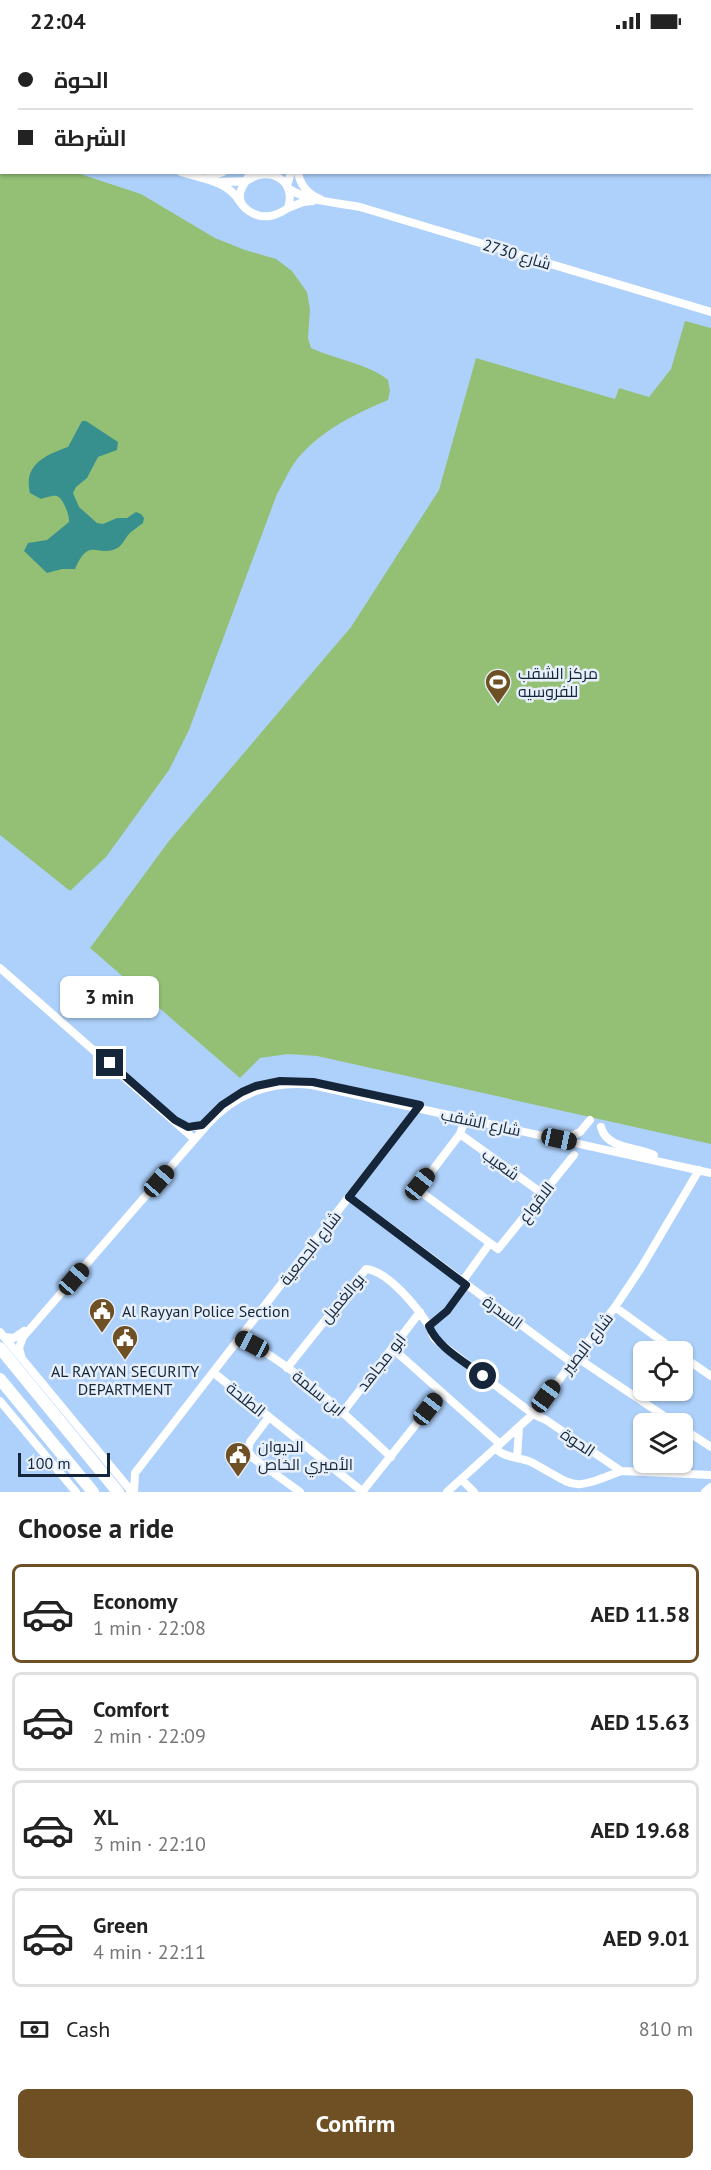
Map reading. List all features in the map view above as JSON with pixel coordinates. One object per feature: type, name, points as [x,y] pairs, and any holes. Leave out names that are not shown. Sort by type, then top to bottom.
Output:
[{"type":"highway","points":[[1,1340],[20,1363],[30,1386],[118,1492]]},
{"type":"highway","points":[[20,1363],[30,1386]]},
{"type":"highway","points":[[0,1379],[93,1492]]},
{"type":"street","points":[[190,174],[215,182],[233,192],[247,210],[265,216],[272,216],[288,208],[291,200],[288,187],[291,174]]},
{"type":"street","points":[[205,178],[217,174]]},
{"type":"street","points":[[215,182],[273,174],[288,187]]},
{"type":"street","points":[[299,174],[307,191],[323,200]]},
{"type":"street","points":[[240,202],[241,191],[248,178]]},
{"type":"street","name":"شارع 2730","points":[[288,187],[310,200],[323,200],[360,207],[711,312]]},
{"type":"street","name":"شارع 2730","points":[[288,208],[303,202],[323,200]]},
{"type":"street","points":[[0,968],[194,1135]]},
{"type":"street","name":"شارع الشقب","points":[[151,1187],[202,1125],[216,1110],[235,1096],[256,1086],[297,1080],[711,1167]]},
{"type":"street","name":"شارع الشقب","points":[[20,1363],[19,1348],[23,1336],[151,1187],[219,1113],[237,1099],[257,1090],[281,1084],[304,1084],[384,1099]]},
{"type":"street","name":"شارع الشقب","points":[[419,1107],[711,1173]]},
{"type":"street","name":"شارع الجمعية","points":[[135,1473],[419,1107]]},
{"type":"street","points":[[429,1326],[447,1311],[490,1243],[421,1192],[419,1188],[460,1134],[465,1119]]},
{"type":"street","points":[[569,1137],[580,1132],[590,1120]]},
{"type":"street","points":[[183,1127],[202,1125]]},
{"type":"street","points":[[183,1127],[184,1146]]},
{"type":"street","points":[[600,1127],[604,1136],[611,1142],[654,1155]]},
{"type":"street","name":"شعيب","points":[[460,1134],[543,1194]]},
{"type":"street","name":"الاقواع","points":[[490,1243],[498,1249],[574,1155]]},
{"type":"street","name":"شارع البصير","points":[[447,1492],[533,1414],[615,1307],[699,1170]]},
{"type":"street","name":"السدرة","points":[[349,1197],[464,1283],[573,1359],[659,1413]]},
{"type":"street","name":"بوالغميل","points":[[286,1368],[369,1268],[383,1276],[420,1312],[429,1326]]},
{"type":"street","name":"شارع الشقب","points":[[1,1340],[19,1336],[72,1278]]},
{"type":"street","points":[[615,1307],[662,1341]]},
{"type":"street","name":"ابو مجاهد","points":[[343,1412],[420,1312]]},
{"type":"street","name":"الحوة","points":[[429,1326],[434,1338],[533,1414],[546,1420],[621,1471]]},
{"type":"street","name":"ابن سلمة","points":[[241,1338],[286,1368],[343,1412],[391,1457]]},
{"type":"street","points":[[392,1348],[505,1455],[528,1461],[562,1484],[579,1491],[586,1491],[599,1485],[621,1471],[711,1475]]},
{"type":"street","points":[[20,1363],[133,1492]]},
{"type":"street","points":[[693,1364],[711,1376]]},
{"type":"street","name":"الطلحة","points":[[214,1373],[362,1492]]},
{"type":"street","points":[[362,1492],[441,1393]]},
{"type":"street","points":[[0,1401],[76,1492]]},
{"type":"street","points":[[269,1417],[250,1442],[248,1451],[253,1458],[300,1492]]},
{"type":"street","points":[[518,1458],[519,1427]]},
{"type":"street","points":[[693,1435],[711,1447]]},
{"type":"street","points":[[116,1473],[123,1476],[135,1473],[133,1492]]},
{"type":"street","points":[[462,1480],[474,1492]]},
{"type":"street","points":[[705,1492],[711,1487]]},
{"type":"shaded area","points":[[0,174],[80,174],[141,194],[215,238],[276,259],[292,271],[307,292],[310,309],[308,338],[311,348],[380,374],[388,380],[390,391],[388,400],[351,417],[328,431],[307,448],[292,466],[277,494],[189,730],[169,770],[106,857],[70,891],[0,835]]},
{"type":"shaded area","name":"مركز الشقب للفروسيه","points":[[685,321],[711,328],[711,1144],[317,1056],[288,1054],[260,1058],[240,1078],[90,948],[169,841],[351,627],[439,490],[476,358],[615,399],[619,388],[649,397],[671,369]]},
{"type":"shaded area","points":[[82,421],[86,421],[118,442],[117,450],[98,457],[87,478],[76,487],[73,493],[79,507],[97,523],[103,524],[117,518],[127,518],[136,512],[144,518],[143,523],[129,534],[119,547],[105,551],[90,550],[80,559],[75,569],[62,569],[47,573],[24,551],[28,543],[47,540],[69,522],[69,519],[66,508],[59,497],[41,499],[30,493],[30,475],[33,468],[44,458],[68,447]]},
{"type":"place","name":"مركز الشقب للفروسيه","points":[[498,705]]},
{"type":"place","name":"Al Rayyan Police Section","points":[[102,1334]]},
{"type":"place","name":"AL RAYYAN SECURITY DEPARTMENT","points":[[125,1361]]},
{"type":"place","name":"الديوان الأميري الخاص","points":[[238,1478]]},
{"type":"route","points":[[110,1063],[175,1120],[188,1127],[202,1125],[222,1105],[242,1092],[256,1086],[280,1081],[313,1082],[420,1105],[349,1197],[466,1285],[447,1311],[429,1326],[434,1338],[483,1376]]}]
